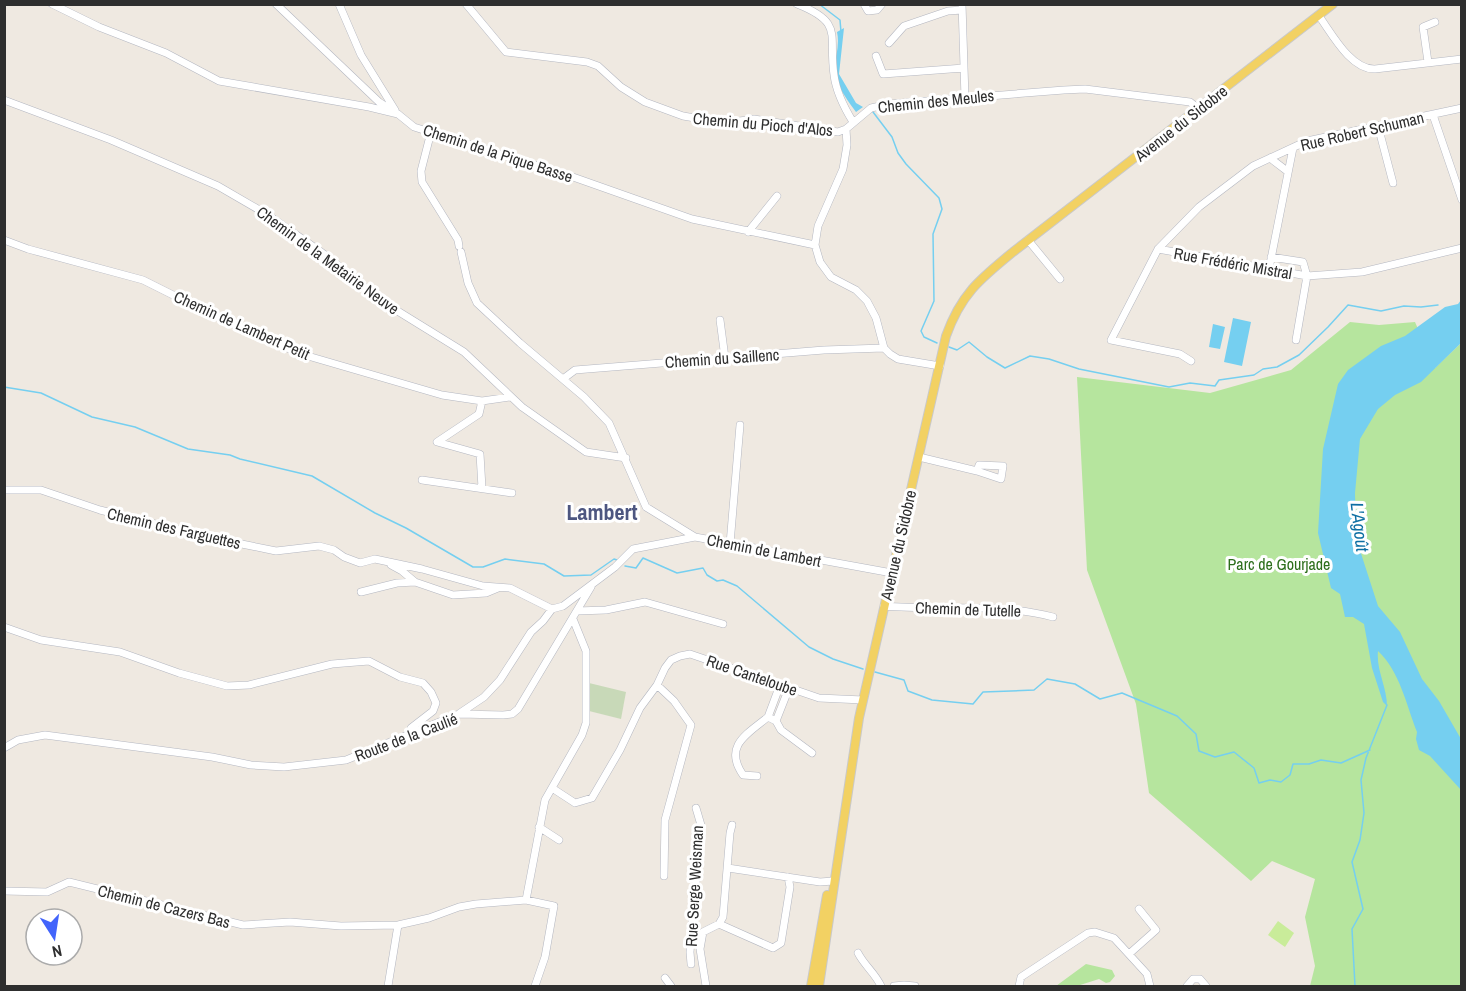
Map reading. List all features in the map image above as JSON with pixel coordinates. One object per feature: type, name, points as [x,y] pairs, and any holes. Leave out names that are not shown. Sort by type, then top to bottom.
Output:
[{"type":"main road","name":"Avenue du Sidobre","points":[[819,987],[833,881],[862,700],[946,336],[955,313],[968,293],[988,272],[1334,4]]},
{"type":"main road","name":"Avenue du Sidobre","points":[[811,987],[827,891],[833,881]]},
{"type":"street","name":"Chemin de la Pique Basse","points":[[52,4],[99,27],[166,53],[219,81],[398,114],[414,127],[573,177],[692,219],[815,245]]},
{"type":"street","points":[[276,4],[379,102],[398,114]]},
{"type":"street","points":[[339,4],[361,55],[398,114]]},
{"type":"street","name":"Chemin du Pioch d'Alos","points":[[466,4],[506,52],[587,62],[598,66],[621,87],[645,102],[683,116],[725,123],[754,119],[838,132],[846,129]]},
{"type":"street","points":[[797,4],[825,20],[830,26],[834,44],[833,72],[836,86],[854,122]]},
{"type":"street","points":[[864,4],[868,11],[877,10],[882,4]]},
{"type":"street","points":[[889,43],[904,26],[962,7],[965,98]]},
{"type":"street","points":[[1319,16],[1351,59],[1362,67],[1375,69],[1461,59]]},
{"type":"street","points":[[1428,62],[1423,27],[1435,22]]},
{"type":"street","points":[[876,56],[883,75],[964,68]]},
{"type":"street","name":"Chemin des Meules","points":[[846,129],[871,108],[889,104],[1085,89],[1190,102],[1199,109]]},
{"type":"street","name":"Chemin de la Metairie Neuve","points":[[4,100],[111,140],[218,186],[268,215],[324,254],[383,302],[464,352],[510,397],[585,452],[626,458]]},
{"type":"street","name":"Rue Robert Schuman","points":[[1191,361],[1180,354],[1112,340],[1158,249],[1199,207],[1253,166],[1307,141],[1461,108]]},
{"type":"street","points":[[1433,115],[1461,200]]},
{"type":"street","points":[[1378,126],[1393,183]]},
{"type":"street","points":[[846,129],[847,146],[843,169],[818,226],[815,245],[819,262],[831,277],[856,290],[867,302],[876,318],[884,348],[898,358],[940,366]]},
{"type":"street","points":[[431,132],[421,171],[422,182],[458,240],[468,284],[477,303],[584,397],[609,423],[646,507],[695,537]]},
{"type":"street","points":[[1269,269],[1293,148]]},
{"type":"street","points":[[1270,158],[1287,171]]},
{"type":"street","points":[[748,232],[777,196]]},
{"type":"street","name":"Chemin de Lambert Petit","points":[[4,240],[28,249],[143,280],[219,318],[301,354],[442,396],[482,401],[510,397]]},
{"type":"street","points":[[1028,240],[1060,279]]},
{"type":"street","name":"Rue Frédéric Mistral","points":[[1158,249],[1307,276],[1362,272],[1461,248]]},
{"type":"street","name":"Rue Frédéric Mistral","points":[[1271,257],[1303,262],[1307,276],[1296,340]]},
{"type":"street","points":[[720,320],[725,358]]},
{"type":"street","name":"Chemin du Saillenc","points":[[563,379],[575,370],[884,348]]},
{"type":"street","points":[[482,401],[479,414],[437,442],[480,454],[482,488]]},
{"type":"street","points":[[730,544],[741,425]]},
{"type":"street","points":[[919,457],[977,471]]},
{"type":"street","points":[[422,480],[512,493]]},
{"type":"street","name":"Chemin des Farguettes","points":[[4,490],[41,490],[100,510],[207,537],[276,551],[319,546],[334,550],[360,563],[375,559],[383,561]]},
{"type":"street","name":"Chemin de Lambert","points":[[459,714],[484,697],[501,681],[531,632],[552,609],[562,606],[615,567],[633,549],[695,537],[892,573]]},
{"type":"street","points":[[383,561],[402,571],[415,582],[453,596],[486,593],[501,587]]},
{"type":"street","points":[[383,561],[483,585],[510,588],[552,609]]},
{"type":"street","points":[[361,592],[397,582],[415,582]]},
{"type":"street","name":"Route de la Caulié","points":[[4,748],[18,740],[45,735],[212,757],[251,765],[284,767],[346,760],[459,714],[512,714],[518,709],[594,582]]},
{"type":"street","points":[[577,611],[606,610],[645,602],[723,624]]},
{"type":"street","name":"Chemin de Tutelle","points":[[884,606],[988,608],[1039,613],[1053,617]]},
{"type":"street","points":[[535,987],[545,957],[554,906],[526,900],[539,827],[545,800],[582,735],[586,723],[586,651],[573,619]]},
{"type":"street","points":[[4,627],[41,640],[120,652],[179,673],[227,686],[249,686],[332,664],[369,662],[400,677],[423,683],[431,692],[436,703],[433,711],[411,728],[411,734]]},
{"type":"street","name":"Rue Canteloube","points":[[552,788],[575,803],[592,798],[620,750],[640,708],[657,685],[671,660],[680,656],[690,654],[819,698],[862,700]]},
{"type":"street","points":[[657,685],[674,701],[691,725],[665,820],[664,876]]},
{"type":"street","points":[[757,776],[743,775],[735,764],[739,739],[768,717],[780,685]]},
{"type":"street","points":[[776,721],[789,688]]},
{"type":"street","points":[[768,717],[776,721],[781,730],[812,753]]},
{"type":"street","name":"Rue Serge Weisman","points":[[691,964],[690,952],[701,825],[696,808]]},
{"type":"street","points":[[703,932],[718,924],[723,917],[732,825]]},
{"type":"street","points":[[539,827],[559,840]]},
{"type":"street","points":[[728,868],[820,882],[833,881]]},
{"type":"street","points":[[718,924],[773,948],[781,943],[790,887],[788,877]]},
{"type":"street","name":"Chemin de Cazers Bas","points":[[4,891],[47,892],[69,882],[243,926],[290,922],[341,926],[398,926],[459,907],[526,900]]},
{"type":"street","points":[[1129,954],[1156,930],[1139,909]]},
{"type":"street","points":[[388,987],[398,926]]},
{"type":"street","points":[[693,926],[703,932]]},
{"type":"street","points":[[703,932],[700,949],[706,987]]},
{"type":"street","points":[[1019,987],[1021,977],[1088,933],[1095,932],[1114,938],[1147,974],[1150,987]]},
{"type":"street","points":[[858,953],[861,960],[875,974],[881,987]]},
{"type":"street","points":[[664,978],[671,987]]},
{"type":"street","points":[[1188,987],[1193,979],[1200,979],[1206,987]]},
{"type":"street","points":[[894,987],[904,984],[915,987]]},
{"type":"green space","name":"Parc de Gourjade","points":[[1350,322],[1379,325],[1415,322],[1435,368],[1461,343],[1461,986],[1310,986],[1315,966],[1305,917],[1315,879],[1272,861],[1251,881],[1149,793],[1136,704],[1087,570],[1077,377],[1210,393],[1291,370]]},
{"type":"green space","points":[[589,683],[626,692],[621,719],[589,711]]},
{"type":"green space","points":[[1278,921],[1294,933],[1285,947],[1268,935]]},
{"type":"green space","points":[[1086,964],[1112,970],[1115,976],[1106,983],[1099,979],[1077,986],[1056,986]]},
{"type":"water","points":[[844,28],[839,74],[856,103],[863,107],[856,112],[842,92],[836,75],[837,32]]},
{"type":"water","points":[[1461,300],[1461,343],[1421,382],[1395,395],[1378,409],[1360,439],[1355,493],[1356,538],[1378,606],[1400,632],[1422,679],[1439,701],[1461,739],[1461,790],[1430,756],[1419,750],[1417,732],[1402,689],[1386,659],[1378,651],[1387,706],[1383,702],[1372,668],[1364,624],[1353,617],[1345,617],[1340,594],[1331,588],[1318,533],[1323,449],[1338,384],[1348,370],[1381,346],[1405,336],[1445,307],[1458,304]]},
{"type":"water","points":[[1233,318],[1251,322],[1242,366],[1224,362]]},
{"type":"water","points":[[1213,324],[1225,327],[1220,349],[1209,347]]},
{"type":"waterway","points":[[819,4],[840,20],[841,32]]},
{"type":"waterway","points":[[873,112],[892,137],[898,153],[906,164],[939,198],[942,209],[933,234],[934,301],[921,331],[924,337],[937,343]]},
{"type":"waterway","points":[[949,347],[957,350],[969,342],[1005,368],[1030,356],[1049,359],[1079,369],[1169,387],[1190,383],[1215,386],[1219,380],[1254,375],[1263,369],[1277,367],[1299,355],[1348,305],[1381,311],[1404,306],[1438,305]]},
{"type":"waterway","points":[[4,387],[41,393],[92,417],[135,427],[188,449],[230,455],[312,476],[473,567],[483,567],[505,559],[544,564],[564,576],[591,575],[614,559],[617,560]]},
{"type":"waterway","points":[[625,566],[636,568],[643,558],[677,573],[703,568],[707,575],[717,581],[723,580],[737,586],[809,647],[833,659],[863,669]]},
{"type":"waterway","points":[[875,672],[904,680],[908,691],[932,700],[973,704],[983,692],[1034,690],[1047,679],[1075,684],[1100,699],[1122,693],[1177,716],[1196,734],[1199,751],[1215,757],[1234,752],[1254,768],[1259,783],[1270,780],[1281,782],[1290,775],[1293,764],[1309,764],[1321,760],[1341,763],[1370,750]]},
{"type":"waterway","points":[[1355,986],[1352,929],[1363,909],[1352,862],[1360,840],[1364,813],[1361,780],[1366,758],[1387,705]]},
{"type":"district","name":"Lambert","points":[[602,512]]},
{"type":"water label","name":"L'Agoût","points":[[1360,527]]}]
